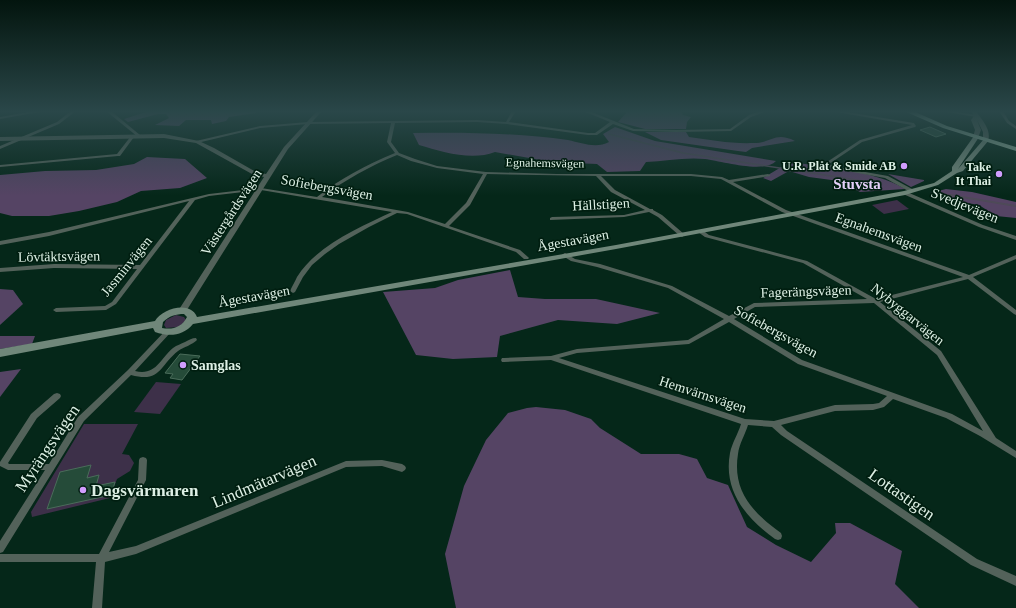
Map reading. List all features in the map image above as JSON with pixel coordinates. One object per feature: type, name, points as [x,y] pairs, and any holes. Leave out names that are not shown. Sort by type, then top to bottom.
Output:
[{"type":"main road","points":[[955,172],[955,167],[975,139]]},
{"type":"main road","name":"Ågestavägen","points":[[168,332],[181,329],[191,321],[682,235],[909,192],[936,184],[961,170],[987,139]]},
{"type":"main road","points":[[988,139],[1016,149]]},
{"type":"main road","points":[[989,139],[1016,145]]},
{"type":"main road","points":[[0,353],[157,324],[164,316],[182,311],[191,314],[191,321]]},
{"type":"main road","points":[[157,324],[158,330],[168,332]]},
{"type":"street","points":[[0,148],[21,139]]},
{"type":"street","points":[[0,166],[118,155],[130,139]]},
{"type":"street","points":[[183,139],[197,142],[218,152],[254,174],[268,176]]},
{"type":"street","points":[[197,142],[209,139]]},
{"type":"street","name":"Västergårdsvägen","points":[[182,311],[286,148],[294,139]]},
{"type":"street","points":[[318,198],[347,176],[367,165],[397,154],[389,142],[390,139]]},
{"type":"street","name":"Svedjevägen","points":[[867,139],[861,141],[826,164],[836,168],[886,177],[909,192],[981,226],[1016,238]]},
{"type":"street","name":"Egnahemsvägen","points":[[397,154],[430,165],[486,173],[706,176],[730,181],[778,208],[969,278],[1016,312]]},
{"type":"street","points":[[446,226],[468,204],[486,173]]},
{"type":"street","points":[[597,175],[613,190],[651,210],[666,220],[682,235]]},
{"type":"street","name":"Egnahemsvägen","points":[[730,181],[768,175]]},
{"type":"street","name":"Sofiebergsvägen","points":[[0,243],[49,234],[194,198],[220,193],[261,189],[397,211],[518,251],[526,258]]},
{"type":"street","name":"Jasminvägen","points":[[56,310],[102,309],[111,306],[194,198]]},
{"type":"street","name":"Hällstigen","points":[[552,219],[624,216],[651,210]]},
{"type":"street","points":[[294,292],[296,286],[310,266],[334,245],[358,230],[397,211]]},
{"type":"street","name":"Nybyggarvägen","points":[[700,231],[707,236],[805,262],[875,301],[939,354],[994,441]]},
{"type":"street","points":[[0,239],[10,240]]},
{"type":"street","name":"Sofiebergsvägen","points":[[565,255],[573,260],[598,265],[662,284],[729,319],[800,362],[949,416],[1016,455]]},
{"type":"street","name":"Fagerängsvägen","points":[[504,360],[551,358],[577,351],[689,342],[754,305],[875,301],[969,278],[1016,257]]},
{"type":"street","name":"Lövtäktsvägen","points":[[0,270],[54,266],[142,267]]},
{"type":"street","name":"Myrängsvägen","points":[[0,549],[81,419],[130,372],[168,332]]},
{"type":"street","points":[[130,372],[145,376],[152,374],[176,349],[194,340]]},
{"type":"street","name":"Hemvärnsvägen","points":[[551,358],[745,422],[774,424],[835,408],[881,405],[893,395]]},
{"type":"street","points":[[52,467],[8,467],[3,464],[34,416],[57,396]]},
{"type":"street","points":[[745,422],[734,453],[733,466],[740,499],[762,525],[778,536]]},
{"type":"street","name":"Lottastigen","points":[[774,424],[784,433],[974,562],[1016,581]]},
{"type":"street","points":[[97,608],[101,558],[142,480],[143,460]]},
{"type":"street","name":"Lindmätarvägen","points":[[0,558],[101,558],[136,550],[346,464],[382,463],[402,468]]},
{"type":"shaded area","points":[[416,139],[562,139],[594,145],[609,142],[607,139],[650,139],[776,161],[770,165],[752,167],[705,159],[683,159],[646,162],[640,171],[607,172],[597,164],[552,162],[495,152],[477,156],[447,153],[419,145]]},
{"type":"shaded area","points":[[660,139],[704,139],[738,143],[760,143],[771,139],[791,139],[795,141],[752,148],[746,152]]},
{"type":"shaded area","points":[[147,157],[185,159],[207,178],[180,188],[141,191],[117,202],[79,211],[49,216],[12,216],[0,213],[0,175],[45,171],[96,170],[134,164]]},
{"type":"shaded area","points":[[785,161],[863,173],[878,177],[905,189],[860,192],[839,181],[809,177],[789,171],[771,181],[763,178],[783,166]]},
{"type":"shaded area","points":[[888,174],[924,180],[924,181],[911,187]]},
{"type":"shaded area","points":[[946,189],[972,192],[1016,202],[1016,218],[996,216],[979,205],[955,201],[930,193]]},
{"type":"shaded area","points":[[897,200],[909,209],[884,214],[872,205]]},
{"type":"shaded area","points":[[510,270],[518,297],[545,299],[596,299],[660,313],[617,324],[558,320],[500,336],[497,357],[453,359],[416,355],[383,292],[435,288],[458,280]]},
{"type":"shaded area","points":[[0,289],[13,290],[23,304],[0,325]]},
{"type":"shaded area","points":[[176,315],[184,317],[186,320],[179,327],[166,328],[164,325],[166,320]]},
{"type":"shaded area","points":[[0,336],[35,336],[32,344],[0,349]]},
{"type":"shaded area","points":[[21,369],[0,397],[0,372]]},
{"type":"shaded area","points":[[156,382],[181,384],[160,414],[134,412]]},
{"type":"shaded area","points":[[536,407],[565,410],[591,419],[600,428],[641,454],[679,454],[697,459],[707,478],[728,485],[747,527],[776,545],[811,562],[836,533],[835,523],[850,523],[902,551],[895,584],[919,608],[456,608],[445,554],[464,486],[486,440],[508,413]]},
{"type":"shaded area","points":[[84,424],[138,424],[122,454],[129,455],[134,463],[130,471],[117,479],[110,498],[32,517],[31,512]]},
{"type":"building","name":"Samglas","points":[[180,354],[200,356],[182,380],[170,378],[173,374],[165,373]]},
{"type":"building","name":"Dagsvärmaren","points":[[91,465],[87,478],[99,475],[96,486],[115,482],[111,495],[47,509],[60,472]]},
{"type":"waterway","points":[[630,139],[683,153],[882,184]]},
{"type":"waterway","points":[[937,193],[956,196]]},
{"type":"waterway","points":[[950,195],[956,196]]},
{"type":"waterway","points":[[956,196],[1016,206]]},
{"type":"place","name":"U.R. Plåt & Smide AB","points":[[904,166]]},
{"type":"place","name":"Take It Thai","points":[[999,174]]},
{"type":"place","name":"Samglas","points":[[183,365]]},
{"type":"place","name":"Dagsvärmaren","points":[[83,490]]},
{"type":"district","name":"Stuvsta","points":[[857,184]]}]
